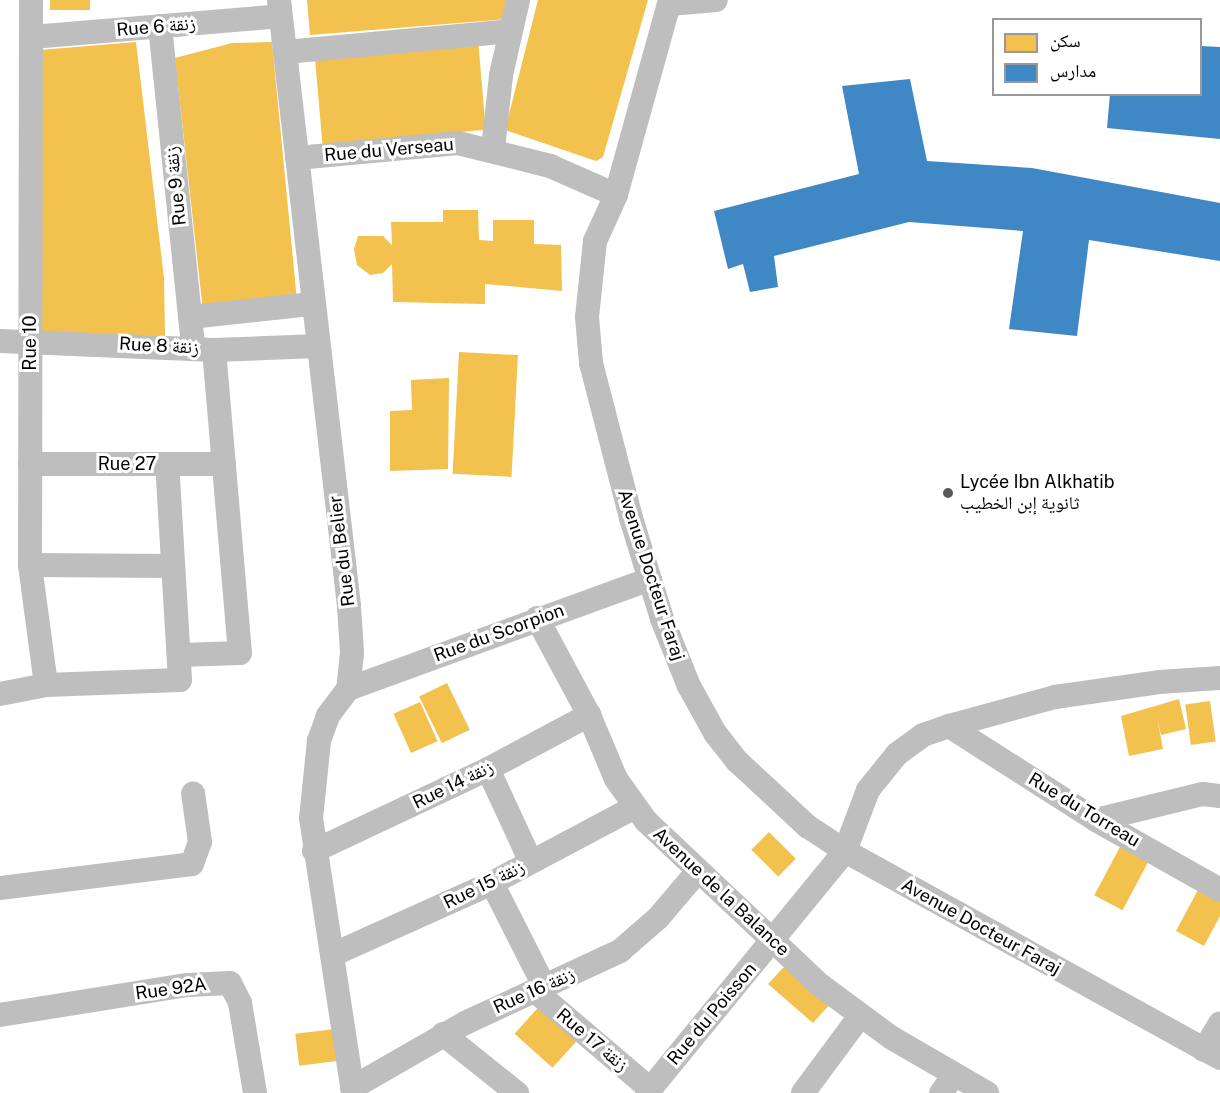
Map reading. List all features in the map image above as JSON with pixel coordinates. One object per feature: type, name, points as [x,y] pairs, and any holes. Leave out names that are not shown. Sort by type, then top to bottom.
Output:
[{"type":"street","name":"Rue 10","points":[[31,0],[30,565],[45,686]]},
{"type":"street","points":[[493,149],[510,31],[518,0]]},
{"type":"street","points":[[670,2],[716,0]]},
{"type":"street","name":"Avenue Docteur Faraj","points":[[670,2],[616,195],[595,241],[587,317],[591,363],[650,579],[673,649],[715,733],[774,799],[845,851],[1212,1054]]},
{"type":"street","name":"Rue 6 زنقة","points":[[32,37],[160,26],[279,8]]},
{"type":"street","name":"Rue du Belier","points":[[279,8],[349,606],[352,653],[348,689]]},
{"type":"street","name":"Rue 9 زنقة","points":[[160,26],[190,317],[203,348],[224,464],[240,653],[180,655]]},
{"type":"street","points":[[285,52],[510,31]]},
{"type":"street","name":"Rue du Verseau","points":[[297,158],[425,144],[458,143],[493,149],[550,166],[616,195]]},
{"type":"street","points":[[190,317],[312,304]]},
{"type":"street","name":"Rue 8 زنقة","points":[[0,341],[203,348],[318,346]]},
{"type":"street","name":"Rue 27","points":[[30,464],[224,464]]},
{"type":"street","points":[[0,693],[45,686],[180,680],[167,464]]},
{"type":"street","points":[[30,565],[173,566]]},
{"type":"street","name":"Rue du Scorpion","points":[[348,689],[537,618],[650,579]]},
{"type":"street","name":"Avenue de la Balance","points":[[537,618],[589,715],[616,779],[633,807],[773,942],[860,1016],[948,1084],[987,1093]]},
{"type":"street","name":"Rue du Poisson","points":[[648,1091],[773,942],[845,851],[868,790],[880,772],[897,754],[923,735],[1056,697],[1159,681],[1220,678]]},
{"type":"street","points":[[348,689],[328,716],[319,741],[311,799],[314,851],[352,1091]]},
{"type":"street","name":"Rue 14 زنقة","points":[[314,851],[488,769],[589,715]]},
{"type":"street","name":"Rue du Torreau","points":[[949,726],[1096,820],[1220,890]]},
{"type":"street","points":[[488,769],[531,862]]},
{"type":"street","points":[[0,888],[192,864],[200,842],[193,793]]},
{"type":"street","points":[[1096,820],[1203,794],[1220,796]]},
{"type":"street","name":"Rue 15 زنقة","points":[[332,954],[492,883],[633,807]]},
{"type":"street","name":"Rue 16 زنقة","points":[[352,1091],[443,1034],[540,989],[636,940],[698,871]]},
{"type":"street","name":"Rue 17 زنقة","points":[[492,883],[540,989],[648,1091]]},
{"type":"street","name":"Rue 92A","points":[[0,1015],[188,985],[230,983],[240,1003],[255,1093]]},
{"type":"street","points":[[803,1093],[860,1016]]},
{"type":"street","points":[[1212,1054],[1220,1023]]},
{"type":"street","points":[[443,1034],[517,1093]]},
{"type":"building: سكن","points":[[50,0],[90,0],[90,10],[50,10]]},
{"type":"building: سكن","points":[[307,0],[506,0],[508,19],[310,35]]},
{"type":"building: سكن","points":[[538,0],[648,0],[603,157],[596,161],[505,130]]},
{"type":"building: سكن","points":[[478,40],[486,130],[322,144],[315,54]]},
{"type":"building: سكن","points":[[136,42],[164,278],[165,336],[40,334],[40,50]]},
{"type":"building: سكن","points":[[272,42],[297,301],[203,311],[175,58],[232,43]]},
{"type":"building: سكن","points":[[443,210],[478,210],[479,240],[493,241],[493,220],[534,220],[534,244],[561,245],[562,291],[485,284],[485,304],[393,302],[392,264],[383,273],[370,275],[357,265],[354,249],[358,236],[383,236],[392,245],[391,222],[443,222]]},
{"type":"building: سكن","points":[[459,352],[518,355],[512,477],[453,474]]},
{"type":"building: سكن","points":[[449,378],[448,469],[390,471],[390,411],[412,410],[411,380]]},
{"type":"building: سكن","points":[[447,683],[470,730],[442,743],[419,697]]},
{"type":"building: سكن","points":[[1179,699],[1186,729],[1161,735],[1157,718],[1163,749],[1129,756],[1121,716]]},
{"type":"building: سكن","points":[[1210,701],[1216,742],[1191,745],[1185,704]]},
{"type":"building: سكن","points":[[420,702],[437,741],[411,753],[394,714]]},
{"type":"building: سكن","points":[[769,832],[796,859],[778,877],[751,850]]},
{"type":"building: سكن","points":[[1121,845],[1149,860],[1122,910],[1094,895]]},
{"type":"building: سكن","points":[[1200,886],[1220,897],[1220,916],[1204,946],[1176,931]]},
{"type":"building: سكن","points":[[783,968],[792,968],[832,1002],[813,1023],[768,984]]},
{"type":"building: سكن","points":[[544,1001],[582,1035],[552,1068],[515,1034]]},
{"type":"building: سكن","points":[[335,1029],[339,1061],[299,1066],[295,1034]]},
{"type":"building: مدارس","points":[[1202,46],[1220,47],[1220,139],[1107,128],[1110,96],[1202,96]]},
{"type":"building: مدارس","points":[[910,79],[927,161],[1032,168],[1220,203],[1220,261],[1089,240],[1077,336],[1009,329],[1023,231],[909,222],[774,256],[778,287],[750,292],[743,264],[728,269],[714,211],[859,174],[842,86]]},
{"type":"place","name":"Lycée Ibn Alkhatib ثانوية إبن الخطيب","points":[[948,493]]}]
